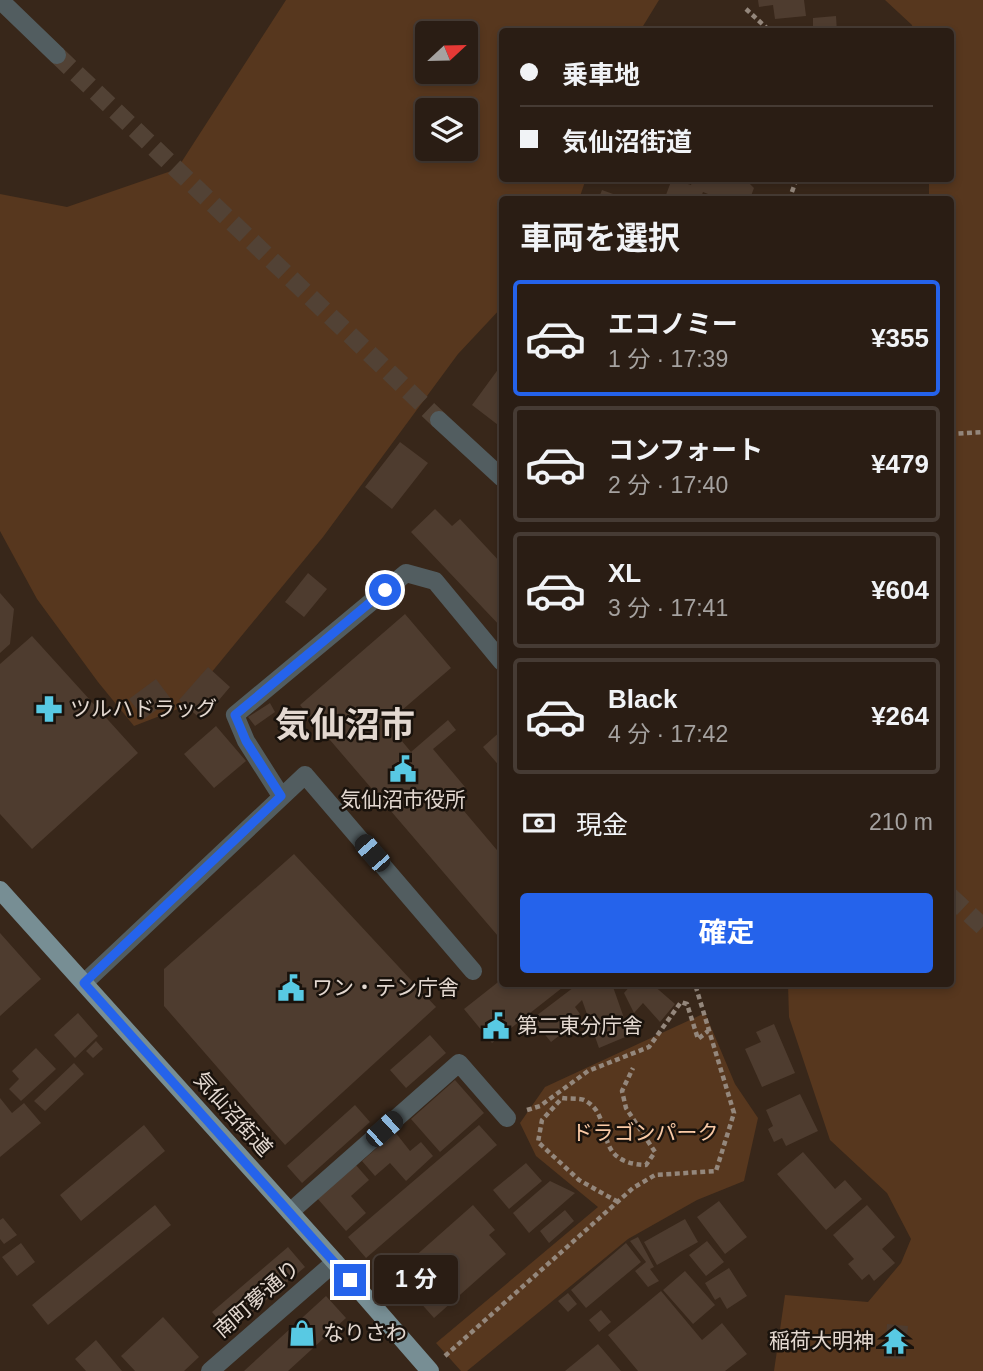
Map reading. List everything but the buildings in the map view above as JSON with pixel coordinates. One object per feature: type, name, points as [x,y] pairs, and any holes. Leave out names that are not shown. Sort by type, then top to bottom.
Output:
[{"type":"main road","name":"気仙沼街道","points":[[0,890],[335,1262],[429,1371]]},
{"type":"street","points":[[0,1],[57,55]]},
{"type":"street","points":[[439,420],[499,475]]},
{"type":"street","points":[[281,796],[246,741],[235,715],[406,573],[435,581],[499,653]]},
{"type":"street","points":[[84,983],[305,775],[473,971]]},
{"type":"street","points":[[290,1212],[459,1063],[507,1118]]},
{"type":"street","name":"南町夢通り","points":[[210,1371],[335,1262]]},
{"type":"path","points":[[746,9],[767,28]]},
{"type":"path","points":[[954,434],[983,432]]},
{"type":"path","points":[[429,1371],[633,1188],[655,1175],[716,1171],[734,1113],[696,987]]},
{"type":"path","points":[[507,1118],[540,1106],[588,1071],[649,1047],[681,1002],[687,1004],[698,1039],[708,1031]]},
{"type":"path","points":[[618,1202],[579,1181],[538,1142],[542,1120],[562,1098],[583,1100],[596,1112],[614,1156],[629,1164],[646,1165],[655,1152],[626,1108],[622,1091],[633,1068]]},
{"type":"green space","points":[[286,0],[659,0],[642,28],[499,28],[499,182],[585,182],[580,196],[499,196],[499,310],[458,354],[323,537],[183,707],[134,726],[37,599],[0,531],[0,194],[67,207],[177,169]]},
{"type":"green space","points":[[885,0],[983,0],[983,1371],[774,1371],[785,1295],[868,1302],[901,1263],[911,1239],[887,1193],[830,1140],[789,1017],[788,987],[954,987],[954,196],[929,196],[929,182],[954,182],[954,28],[912,28]]},
{"type":"green space","name":"ドラゴンパーク","points":[[705,1013],[735,1084],[758,1118],[744,1181],[697,1200],[628,1239],[467,1371],[461,1371],[436,1343],[598,1207],[536,1156],[520,1123],[545,1087]]},
{"type":"tunnel","points":[[57,55],[439,420]]},
{"type":"tunnel","points":[[954,900],[983,927]]},
{"type":"place","name":"ツルハドラッグ","points":[[49,709]]},
{"type":"place","name":"気仙沼市役所","points":[[403,769]]},
{"type":"place","name":"ワン・テン庁舎","points":[[291,988]]},
{"type":"place","name":"第二東分庁舎","points":[[496,1026]]},
{"type":"place","name":"なりさわ","points":[[302,1333]]},
{"type":"place","name":"稲荷大明神","points":[[895,1341]]},
{"type":"district","name":"気仙沼市","points":[[345,725]]},
{"type":"route","points":[[350,1280],[84,983],[281,796],[246,741],[235,715],[385,590]]}]
